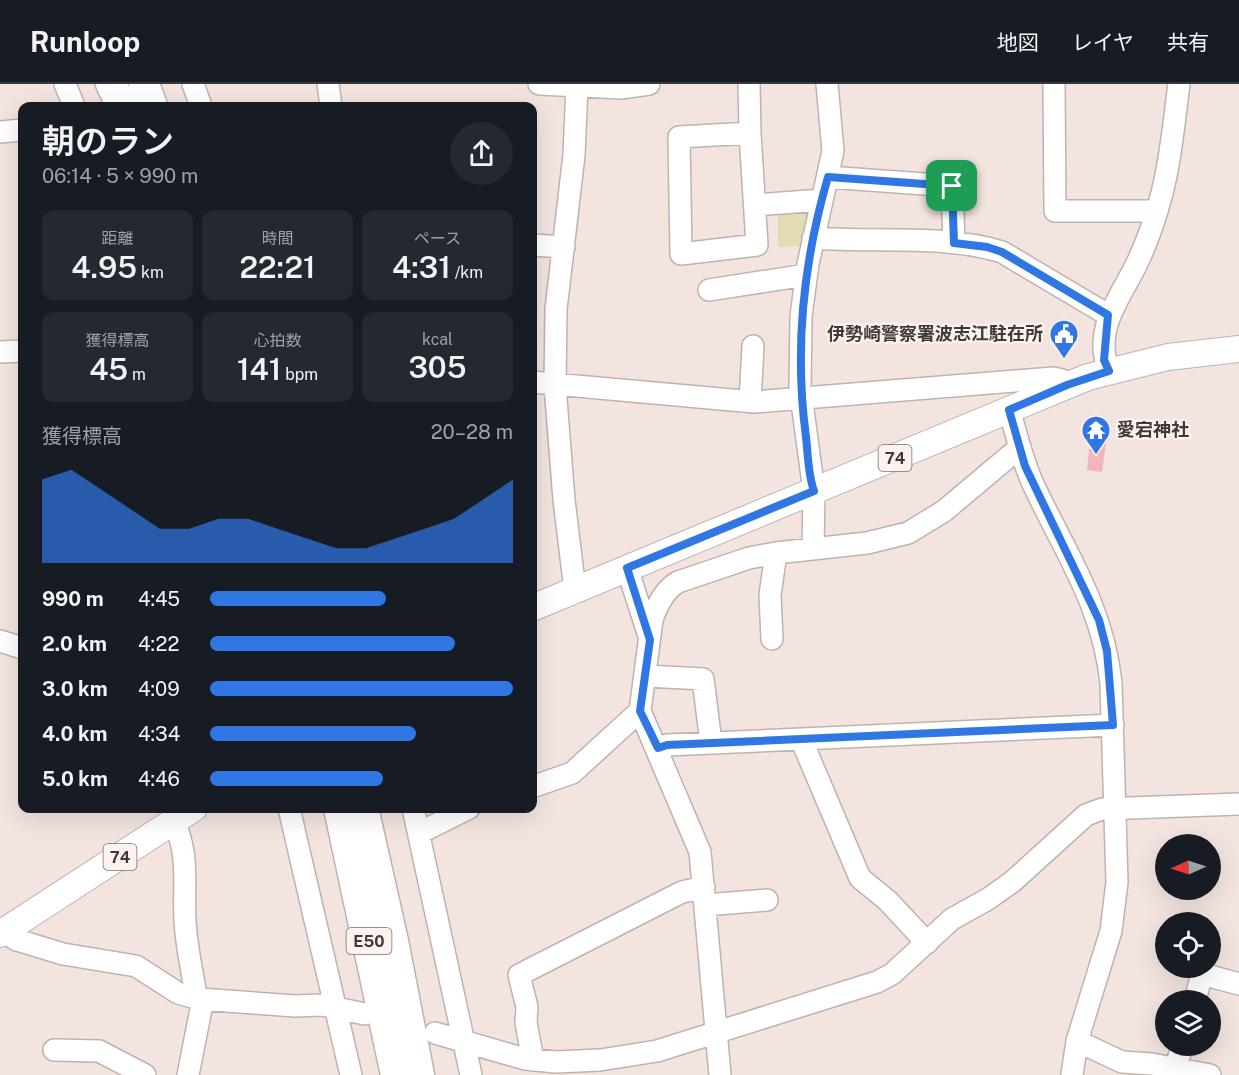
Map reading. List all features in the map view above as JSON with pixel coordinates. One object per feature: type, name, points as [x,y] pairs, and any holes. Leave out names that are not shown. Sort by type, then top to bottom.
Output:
[{"type":"highway","points":[[111,84],[120,102]]},
{"type":"highway","points":[[119,84],[126,102]]},
{"type":"highway","points":[[144,84],[151,102]]},
{"type":"highway","name":"E50","points":[[340,813],[396,1075]]},
{"type":"highway","name":"E50","points":[[364,813],[393,941],[419,1075]]},
{"type":"main road","name":"74","points":[[537,606],[1067,385],[1109,371],[1168,357],[1239,349]]},
{"type":"main road","name":"74","points":[[2,933],[183,813]]},
{"type":"street","points":[[65,84],[72,102]]},
{"type":"street","points":[[193,84],[200,102]]},
{"type":"street","points":[[328,84],[330,102]]},
{"type":"street","points":[[539,84],[621,88],[649,84]]},
{"type":"street","points":[[749,84],[758,245],[681,254],[679,137],[750,133]]},
{"type":"street","points":[[813,549],[814,491],[801,399],[801,316],[813,238],[833,151],[827,84]]},
{"type":"street","points":[[1054,84],[1055,211],[1157,211]]},
{"type":"street","points":[[1109,371],[1104,360],[1108,315],[1137,262],[1157,211],[1168,164],[1179,84]]},
{"type":"street","points":[[575,590],[564,500],[555,386],[556,309],[574,155],[577,86]]},
{"type":"street","points":[[0,132],[18,130]]},
{"type":"street","points":[[828,177],[952,186],[954,243]]},
{"type":"street","points":[[755,205],[821,200]]},
{"type":"street","points":[[813,238],[954,243],[987,247],[1002,252],[1108,315]]},
{"type":"street","points":[[537,245],[564,248]]},
{"type":"street","points":[[708,290],[806,275]]},
{"type":"street","points":[[750,402],[753,346]]},
{"type":"street","points":[[0,352],[18,351]]},
{"type":"street","points":[[537,383],[750,402],[1053,378],[1062,380],[1067,385]]},
{"type":"street","points":[[1009,410],[1019,448],[1033,484],[1099,620],[1108,659],[1113,725],[1117,882],[1111,931],[1077,1041],[1072,1075]]},
{"type":"street","points":[[720,1075],[708,962],[702,865],[697,840],[640,711],[657,608],[671,586],[730,563],[776,553],[867,543],[918,528],[944,511],[1019,448]]},
{"type":"street","points":[[772,639],[770,595],[776,553]]},
{"type":"street","points":[[627,568],[650,640]]},
{"type":"street","points":[[0,641],[18,647]]},
{"type":"street","points":[[646,676],[703,679],[711,743]]},
{"type":"street","points":[[537,785],[572,773],[640,711]]},
{"type":"street","points":[[658,748],[667,745],[1113,725]]},
{"type":"street","points":[[801,739],[861,878],[888,901],[927,943]]},
{"type":"street","points":[[435,1033],[533,1060],[572,1062],[620,1058],[657,1051],[877,982],[892,974],[952,919],[988,899],[1012,882],[1086,815],[1102,809],[1239,804]]},
{"type":"street","points":[[183,813],[185,918],[198,998],[188,1075]]},
{"type":"street","points":[[290,813],[351,1075]]},
{"type":"street","points":[[414,813],[471,1075]]},
{"type":"street","points":[[419,833],[459,813]]},
{"type":"street","points":[[533,1060],[526,1023],[527,1006],[519,975],[682,892],[704,896],[767,900]]},
{"type":"street","points":[[2,933],[63,954],[135,966],[178,993],[198,998],[263,1005],[322,1005],[365,1014]]},
{"type":"street","points":[[1198,990],[1202,974],[1239,984]]},
{"type":"street","points":[[1077,1041],[1118,1069],[1176,1067],[1210,1075]]},
{"type":"street","points":[[54,1050],[99,1051],[145,1075]]},
{"type":"street","points":[[1176,1067],[1179,1056]]},
{"type":"shaded area","points":[[802,210],[809,215],[803,246],[778,247],[778,211]]},
{"type":"building","name":"愛宕神社","points":[[1090,441],[1106,443],[1102,472],[1087,470]]},
{"type":"place","name":"伊勢崎警察署波志江駐在所","points":[[1064,360]]},
{"type":"place","name":"愛宕神社","points":[[1096,456]]},
{"type":"route","points":[[828,177],[952,186],[954,243],[987,247],[1002,252],[1108,315],[1105,328],[1104,360],[1109,371],[1067,385],[1009,410],[1025,466],[1099,620],[1107,651],[1113,725],[667,745],[658,748],[640,711],[650,640],[627,568],[814,491],[800,388],[801,316],[804,284],[828,177]]}]
